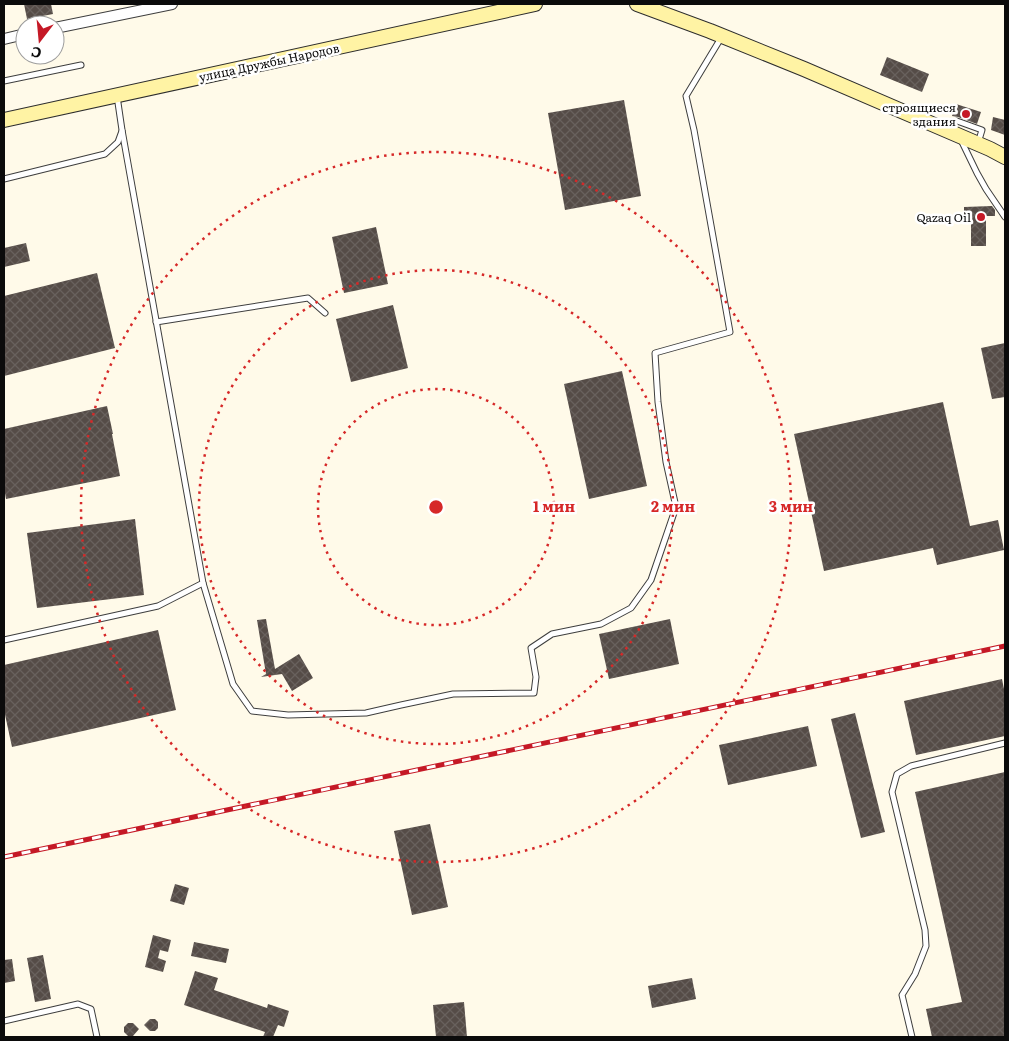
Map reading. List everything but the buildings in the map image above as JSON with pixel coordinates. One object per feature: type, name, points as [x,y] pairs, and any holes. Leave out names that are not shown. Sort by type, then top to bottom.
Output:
[{"type":"street","points":[[65,25],[138,7],[172,4]]},
{"type":"street","name":"улица Дружбы Народов","points":[[4,120],[535,4]]},
{"type":"street","points":[[638,4],[657,8],[804,69],[958,128],[978,144],[1005,158]]},
{"type":"lane","points":[[117,96],[203,583],[233,684],[252,711],[288,715],[366,713],[453,694],[534,694],[536,677],[531,648],[552,634],[601,624],[631,608],[651,580],[676,507],[666,462],[658,402],[655,353],[730,332],[694,130],[686,96],[722,36]]},
{"type":"lane","points":[[4,81],[81,64]]},
{"type":"lane","points":[[958,128],[977,174],[1005,217]]},
{"type":"lane","points":[[4,179],[106,154],[118,142],[122,130]]},
{"type":"lane","points":[[156,322],[308,298],[325,313]]},
{"type":"lane","points":[[4,640],[158,606],[203,583]]},
{"type":"lane","points":[[912,1037],[902,995],[915,974],[926,946],[925,930],[892,792],[897,774],[911,766],[1005,743]]},
{"type":"lane","points":[[4,1020],[78,1004],[91,1009],[97,1037]]},
{"type":"railway","points":[[4,857],[1005,646]]},
{"type":"place","name":"строящиеся здания","points":[[966,114]]},
{"type":"place","name":"Qazaq Oil","points":[[981,217]]}]
